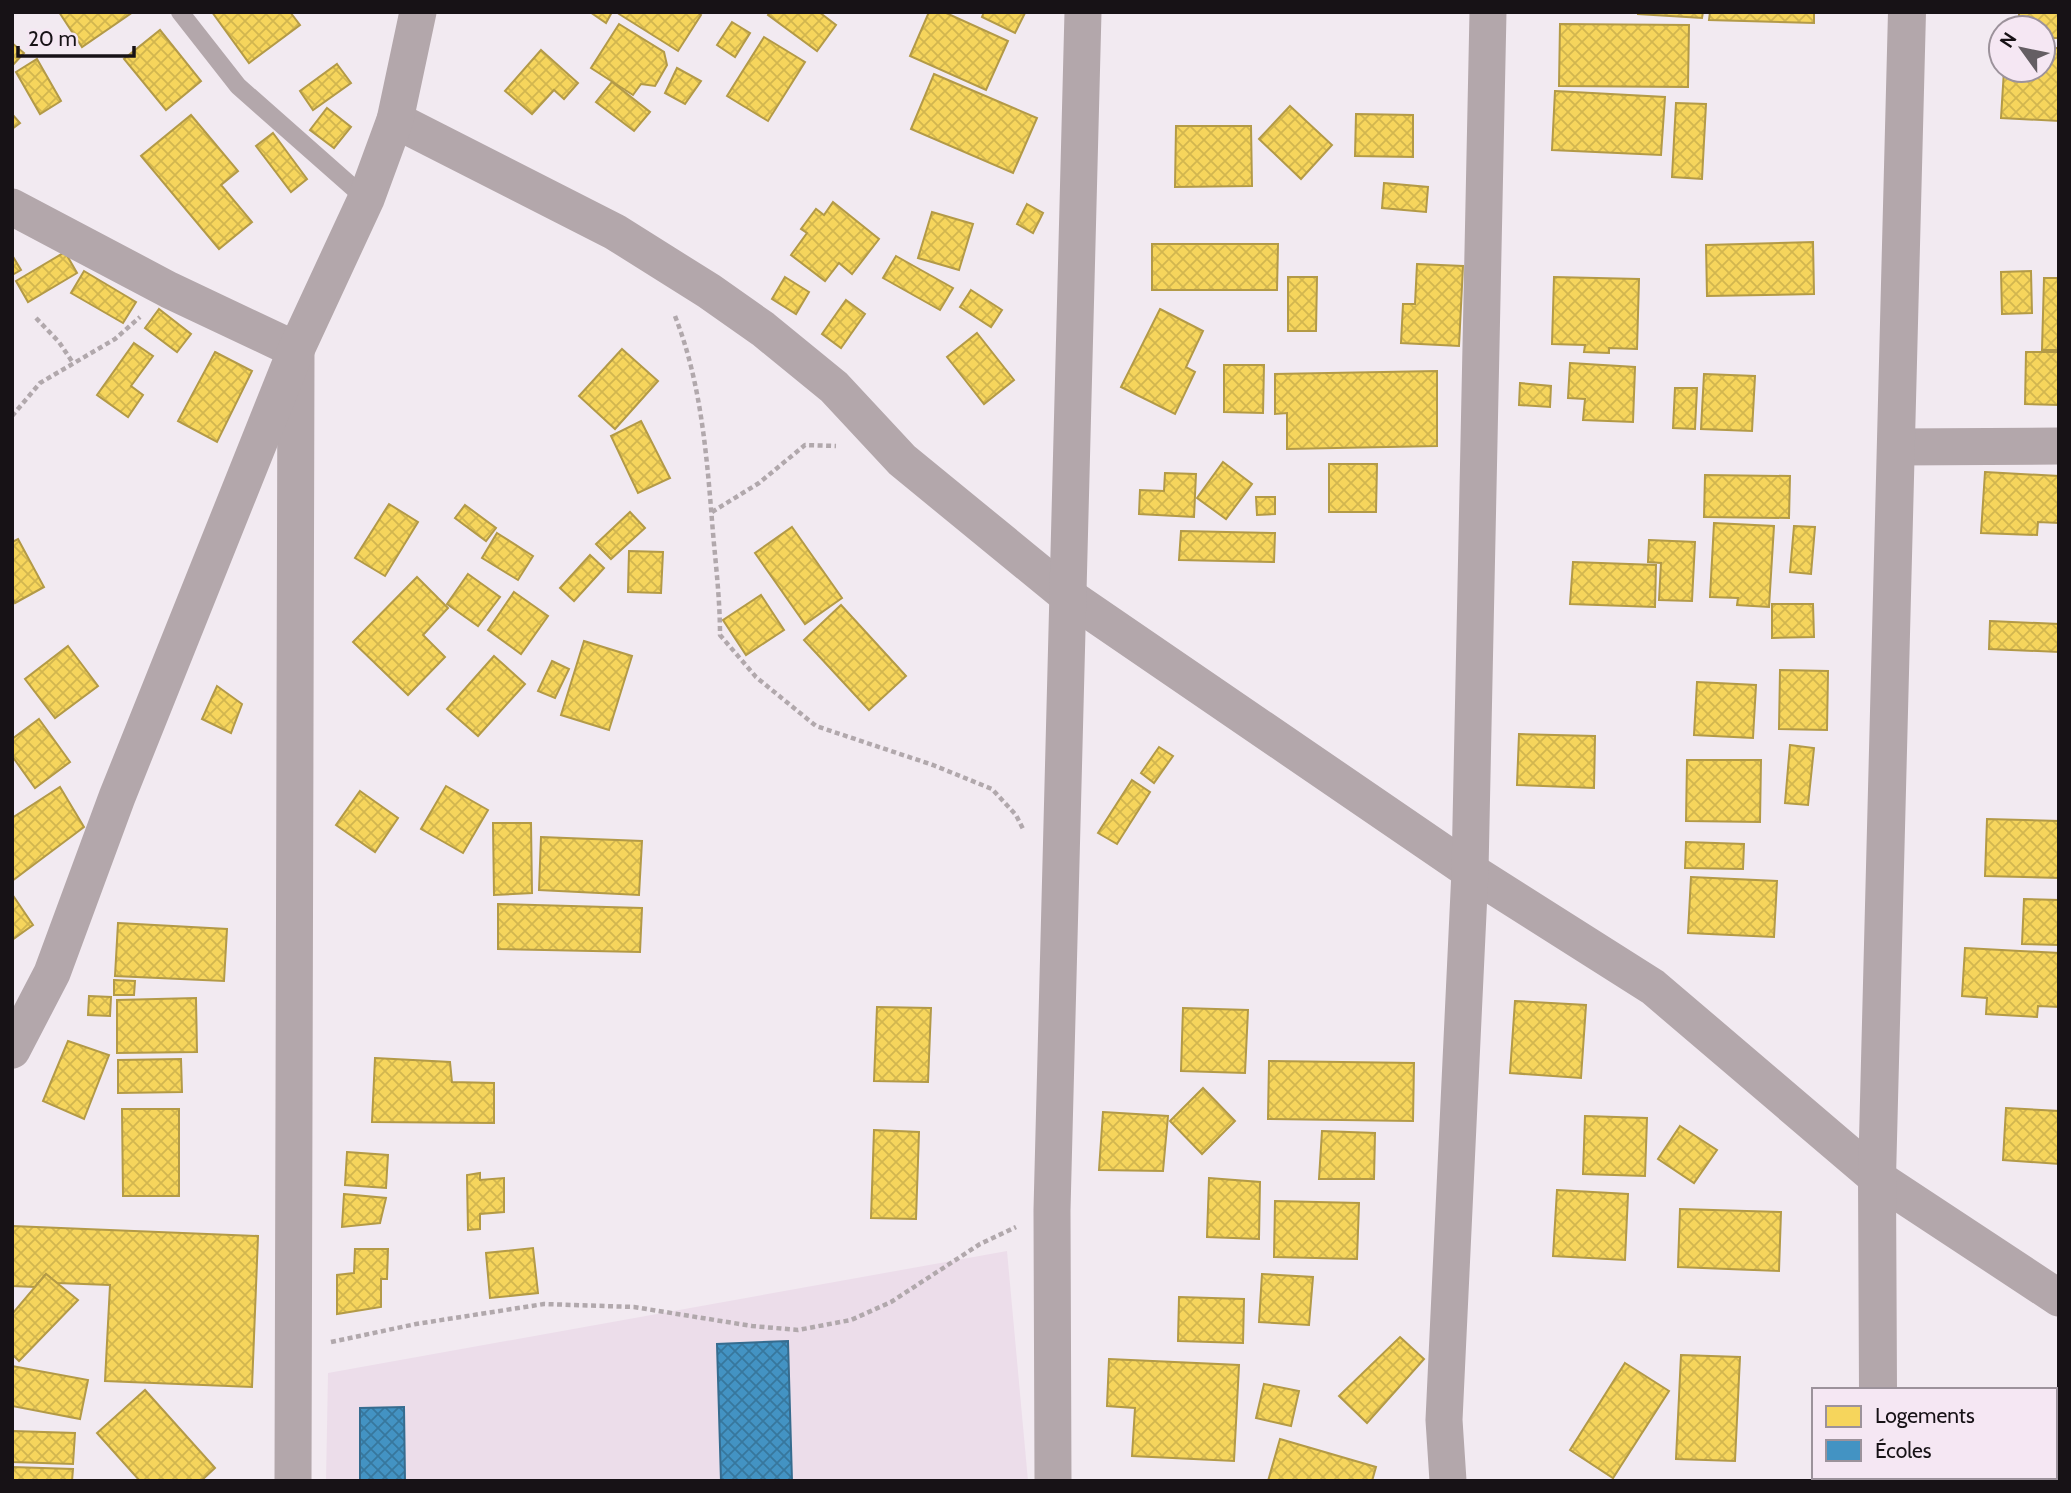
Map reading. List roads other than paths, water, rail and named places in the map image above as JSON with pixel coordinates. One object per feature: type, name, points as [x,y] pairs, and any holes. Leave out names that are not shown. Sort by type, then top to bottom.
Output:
[{"type":"street","points":[[12,1050],[52,973],[122,784],[296,349],[366,199],[395,120],[418,12]]},
{"type":"street","points":[[1054,1481],[1052,1210],[1083,12]]},
{"type":"street","points":[[1448,1481],[1444,1420],[1470,871],[1488,12]]},
{"type":"street","points":[[1878,1388],[1877,1178],[1907,12]]},
{"type":"street","points":[[395,120],[615,233],[709,291],[763,329],[834,387],[902,460],[1068,596],[1470,871],[1653,987],[1877,1178],[2059,1298]]},
{"type":"street","points":[[12,207],[169,290],[296,349]]},
{"type":"street","points":[[293,1481],[296,349]]},
{"type":"street","points":[[1896,447],[2059,446]]},
{"type":"lane","points":[[180,12],[238,86],[366,199]]}]
